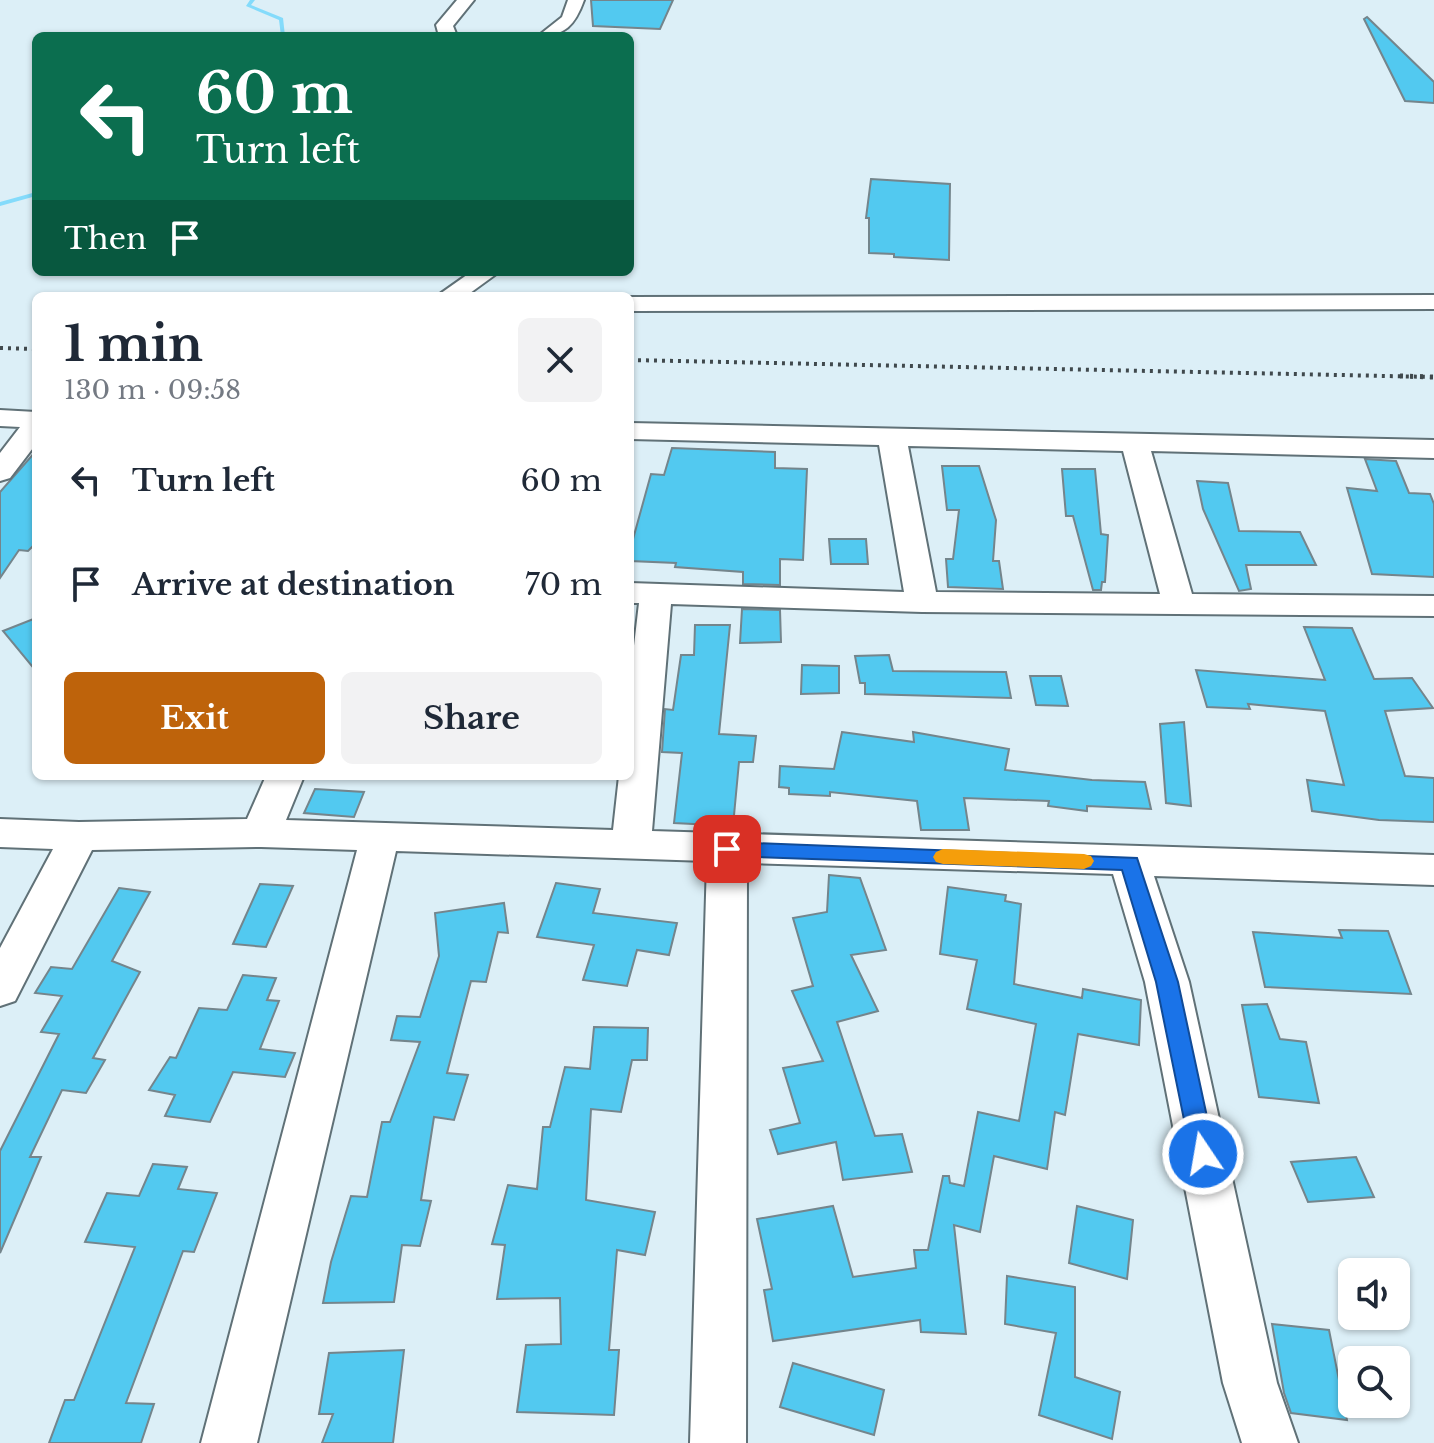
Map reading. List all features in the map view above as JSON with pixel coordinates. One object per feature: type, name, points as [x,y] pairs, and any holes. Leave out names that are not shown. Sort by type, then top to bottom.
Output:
[{"type":"street","points":[[447,32],[444,25],[466,0]]},
{"type":"street","points":[[555,32],[569,19],[576,0]]},
{"type":"street","points":[[455,292],[481,276]]},
{"type":"street","points":[[634,304],[1434,302]]},
{"type":"street","points":[[0,418],[32,422]]},
{"type":"street","points":[[0,472],[32,428]]},
{"type":"street","points":[[634,431],[1434,449]]},
{"type":"street","points":[[892,437],[922,602]]},
{"type":"street","points":[[1135,443],[1178,602]]},
{"type":"street","points":[[631,845],[643,594],[922,602],[1434,606]]},
{"type":"street","points":[[261,833],[283,780]]},
{"type":"street","points":[[0,833],[79,836],[261,833],[1130,863],[1434,870]]},
{"type":"street","points":[[0,989],[79,836]]},
{"type":"street","points":[[229,1443],[380,838]]},
{"type":"street","points":[[718,1443],[727,849]]},
{"type":"street","points":[[1130,863],[1167,982],[1250,1383],[1270,1443]]},
{"type":"building","points":[[591,0],[673,0],[660,29],[593,26]]},
{"type":"building","points":[[1367,17],[1434,82],[1434,103],[1405,101],[1364,19]]},
{"type":"building","points":[[871,179],[950,184],[949,260],[869,253],[869,218],[866,218]]},
{"type":"building","points":[[672,448],[775,452],[775,468],[807,469],[803,560],[780,559],[780,585],[743,584],[743,572],[634,561],[634,536],[651,474],[664,475]]},
{"type":"building","points":[[32,456],[32,547],[28,551],[19,550],[0,578],[0,492]]},
{"type":"building","points":[[1365,459],[1396,461],[1409,493],[1430,494],[1434,504],[1434,577],[1372,574],[1347,488],[1377,491]]},
{"type":"building","points":[[942,466],[979,466],[996,520],[993,561],[999,561],[1003,589],[948,587],[946,559],[953,559],[959,510],[947,510]]},
{"type":"building","points":[[1062,469],[1095,469],[1101,534],[1108,535],[1105,582],[1102,582],[1101,590],[1093,590],[1073,516],[1066,516]]},
{"type":"building","points":[[1197,481],[1228,483],[1239,531],[1300,532],[1316,565],[1246,565],[1251,589],[1239,591],[1203,509]]},
{"type":"building","points":[[829,539],[866,539],[868,564],[831,564]]},
{"type":"building","points":[[742,609],[780,610],[781,642],[740,643]]},
{"type":"building","points":[[32,620],[32,666],[3,631]]},
{"type":"building","points":[[695,625],[730,625],[719,734],[756,736],[753,762],[739,762],[733,826],[674,823],[682,753],[662,752],[665,709],[673,710],[681,655],[694,655]]},
{"type":"building","points":[[1304,627],[1352,628],[1374,679],[1412,678],[1433,708],[1385,711],[1405,776],[1434,778],[1434,822],[1379,820],[1312,811],[1307,780],[1344,785],[1325,711],[1248,704],[1250,709],[1207,707],[1196,670],[1325,680]]},
{"type":"building","points":[[889,655],[893,671],[1006,672],[1011,698],[865,694],[865,683],[860,683],[855,656]]},
{"type":"building","points":[[802,665],[839,666],[839,693],[801,694]]},
{"type":"building","points":[[1030,676],[1061,676],[1068,706],[1036,705]]},
{"type":"building","points":[[1184,722],[1191,806],[1166,803],[1160,724]]},
{"type":"building","points":[[842,732],[914,742],[913,732],[1009,749],[1005,770],[1092,780],[1145,782],[1151,809],[1087,806],[1087,811],[1048,806],[1049,801],[964,798],[969,830],[921,830],[917,801],[830,792],[830,796],[789,794],[789,788],[779,787],[780,766],[834,769]]},
{"type":"building","points":[[315,789],[364,792],[354,817],[304,813]]},
{"type":"building","points":[[829,875],[860,878],[886,950],[851,955],[878,1011],[837,1022],[875,1136],[902,1134],[912,1172],[843,1180],[836,1142],[778,1154],[770,1130],[800,1123],[783,1068],[823,1061],[792,991],[813,986],[793,918],[827,912]]},
{"type":"building","points":[[556,883],[600,889],[593,913],[677,923],[669,955],[637,950],[627,986],[583,980],[594,945],[537,937]]},
{"type":"building","points":[[260,884],[293,886],[266,947],[233,944]]},
{"type":"building","points":[[948,887],[1006,895],[1005,901],[1021,904],[1014,984],[1082,998],[1083,989],[1141,1000],[1139,1045],[1078,1034],[1065,1115],[1055,1112],[1047,1169],[994,1156],[980,1232],[954,1225],[966,1334],[921,1332],[920,1320],[773,1341],[764,1290],[772,1289],[757,1219],[833,1206],[853,1277],[916,1268],[914,1250],[928,1250],[943,1176],[949,1176],[950,1183],[964,1186],[978,1112],[1019,1121],[1036,1024],[967,1009],[977,960],[940,954]]},
{"type":"building","points":[[119,888],[150,892],[112,961],[140,972],[93,1058],[105,1060],[86,1093],[62,1090],[30,1157],[41,1157],[0,1253],[0,1151],[59,1034],[41,1032],[62,996],[35,993],[51,967],[72,969]]},
{"type":"building","points":[[504,903],[508,933],[498,932],[486,982],[471,981],[447,1073],[468,1075],[454,1120],[434,1117],[421,1200],[431,1201],[420,1246],[402,1245],[394,1302],[323,1303],[331,1262],[351,1196],[367,1197],[382,1122],[390,1122],[420,1042],[391,1040],[397,1016],[420,1017],[439,956],[435,913]]},
{"type":"building","points":[[1339,930],[1388,931],[1411,994],[1265,987],[1253,932],[1342,938]]},
{"type":"building","points":[[243,975],[276,978],[267,1000],[279,1001],[260,1049],[295,1053],[285,1077],[233,1072],[210,1122],[165,1116],[175,1095],[149,1090],[170,1057],[176,1058],[199,1008],[227,1010]]},
{"type":"building","points":[[1267,1004],[1280,1039],[1306,1042],[1319,1103],[1259,1097],[1242,1005]]},
{"type":"building","points":[[594,1027],[648,1028],[647,1060],[632,1060],[621,1112],[591,1109],[586,1200],[655,1212],[645,1255],[617,1250],[609,1350],[619,1350],[614,1415],[517,1412],[526,1345],[561,1344],[560,1298],[497,1299],[505,1245],[492,1244],[508,1185],[537,1189],[543,1127],[550,1127],[565,1067],[590,1069]]},
{"type":"building","points":[[1356,1157],[1374,1197],[1308,1202],[1291,1162]]},
{"type":"building","points":[[153,1164],[187,1167],[178,1189],[217,1193],[194,1252],[183,1251],[126,1403],[154,1404],[141,1443],[49,1443],[65,1400],[74,1400],[135,1247],[85,1242],[107,1193],[139,1196]]},
{"type":"building","points":[[1077,1206],[1133,1220],[1127,1279],[1069,1263]]},
{"type":"building","points":[[1007,1276],[1075,1287],[1075,1377],[1120,1392],[1112,1439],[1039,1415],[1056,1333],[1005,1324]]},
{"type":"building","points":[[1272,1324],[1329,1330],[1338,1375],[1338,1418],[1347,1420],[1291,1413],[1284,1393]]},
{"type":"building","points":[[404,1350],[393,1443],[322,1443],[333,1414],[319,1414],[329,1353]]},
{"type":"building","points":[[793,1363],[884,1390],[874,1435],[780,1407]]},
{"type":"waterway","points":[[253,0],[248,5],[281,19],[283,32]]},
{"type":"waterway","points":[[0,204],[32,195]]},
{"type":"railway","points":[[0,348],[32,349]]},
{"type":"railway","points":[[634,360],[1434,377],[1400,376]]},
{"type":"slow traffic","points":[[943,857],[1084,861]]},
{"type":"route","points":[[727,849],[1130,863],[1167,982],[1203,1154]]}]
